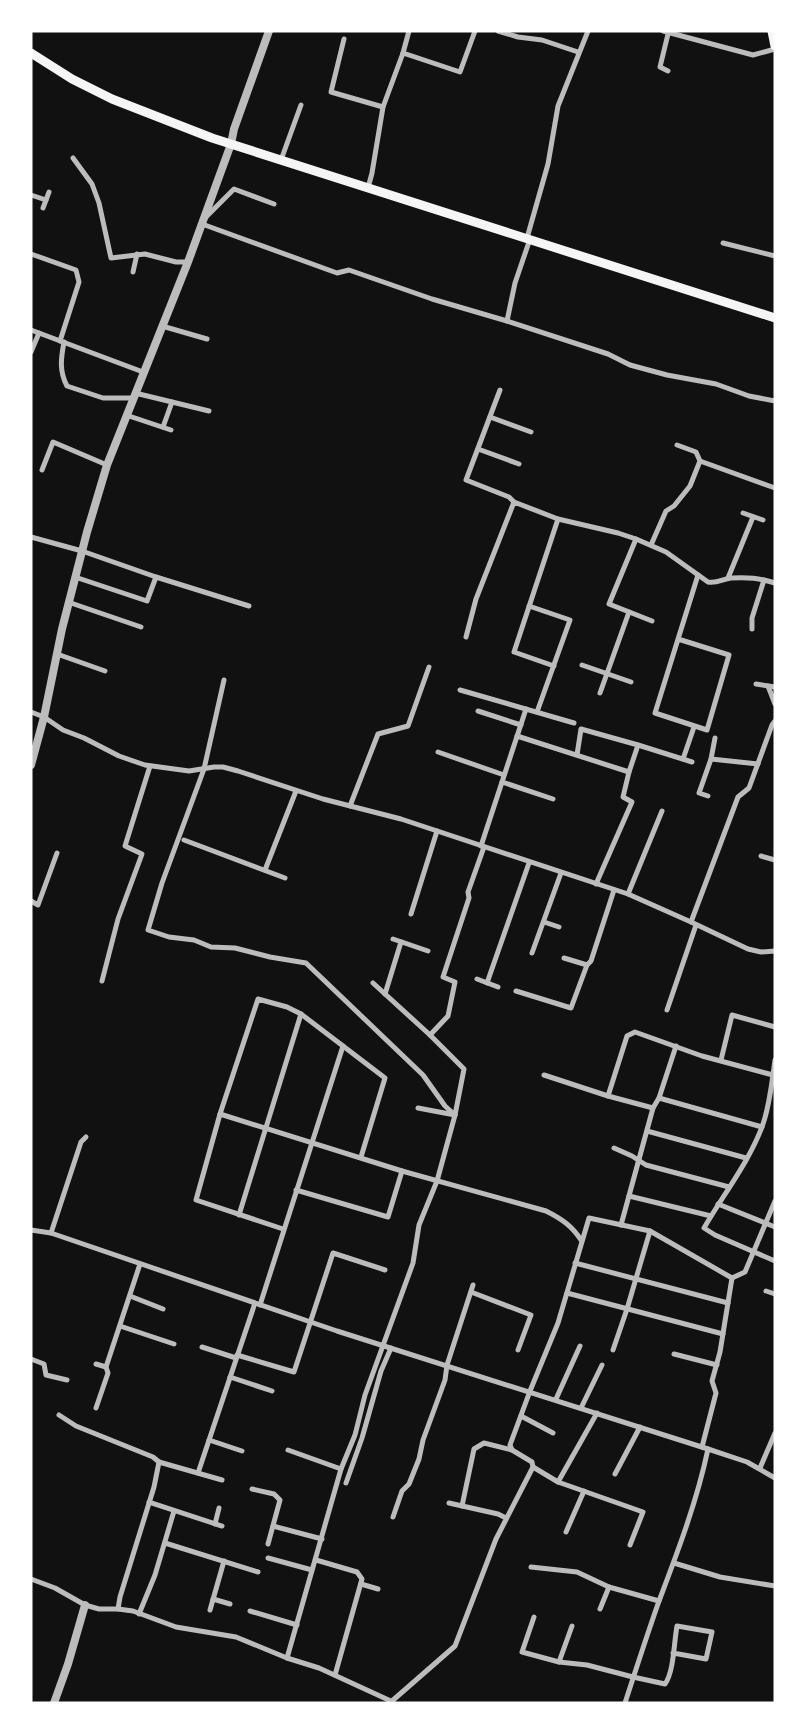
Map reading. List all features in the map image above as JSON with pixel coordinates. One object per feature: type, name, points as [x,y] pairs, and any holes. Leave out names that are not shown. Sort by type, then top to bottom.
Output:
[{"type":"main road","points":[[772,31],[775,47]]},
{"type":"main road","points":[[31,53],[72,79],[112,99],[163,120],[281,161],[775,318]]},
{"type":"street","points":[[31,765],[44,717],[68,602],[107,465],[188,262],[231,144],[234,129],[269,31]]},
{"type":"street","points":[[368,188],[372,174],[382,107],[403,53],[409,31]]},
{"type":"street","points":[[403,53],[460,72],[475,31]]},
{"type":"street","points":[[498,31],[518,38],[542,40],[578,52]]},
{"type":"street","points":[[507,321],[548,164],[558,106],[588,31]]},
{"type":"street","points":[[668,71],[660,67],[666,32],[753,55],[775,47]]},
{"type":"street","points":[[344,39],[331,92],[382,107]]},
{"type":"street","points":[[281,161],[301,105]]},
{"type":"street","points":[[73,158],[92,184],[99,203],[111,258],[145,254],[176,262],[188,262]]},
{"type":"street","points":[[203,221],[234,189],[274,204]]},
{"type":"street","points":[[43,208],[49,192]]},
{"type":"street","points":[[31,195],[46,200]]},
{"type":"street","points":[[203,221],[337,273],[349,270],[432,299],[608,354],[630,365],[667,375],[716,384],[749,396],[775,401]]},
{"type":"street","points":[[723,242],[775,256]]},
{"type":"street","points":[[31,254],[76,270],[79,282],[62,342],[60,364],[62,377],[67,386],[103,398],[134,396],[172,402],[209,411]]},
{"type":"street","points":[[133,272],[137,254]]},
{"type":"street","points":[[162,326],[207,339]]},
{"type":"street","points":[[31,330],[144,372]]},
{"type":"street","points":[[31,352],[39,333]]},
{"type":"street","points":[[500,390],[466,480],[510,497],[514,502],[558,519],[618,533],[651,545],[666,552],[712,583],[728,578],[752,577],[775,583]]},
{"type":"street","points":[[163,427],[172,402]]},
{"type":"street","points":[[126,415],[171,430]]},
{"type":"street","points":[[490,417],[531,432]]},
{"type":"street","points":[[42,470],[53,442],[107,465]]},
{"type":"street","points":[[677,444],[696,452],[700,460],[775,488]]},
{"type":"street","points":[[478,449],[519,464]]},
{"type":"street","points":[[651,545],[666,511],[674,506],[690,486],[700,460]]},
{"type":"street","points":[[466,637],[476,599],[514,502]]},
{"type":"street","points":[[743,513],[763,520]]},
{"type":"street","points":[[728,578],[753,517]]},
{"type":"street","points":[[554,666],[514,652],[558,519]]},
{"type":"street","points":[[31,537],[82,551],[156,577],[249,606]]},
{"type":"street","points":[[636,539],[610,604],[652,621]]},
{"type":"street","points":[[678,639],[729,655],[707,730],[655,713],[678,639],[698,575]]},
{"type":"street","points":[[75,577],[147,601],[156,577]]},
{"type":"street","points":[[752,629],[752,618],[764,580]]},
{"type":"street","points":[[68,602],[141,627]]},
{"type":"street","points":[[529,606],[570,620],[537,712]]},
{"type":"street","points":[[600,693],[628,612]]},
{"type":"street","points":[[57,654],[105,671]]},
{"type":"street","points":[[582,664],[631,682]]},
{"type":"street","points":[[350,806],[378,734],[408,726],[429,667]]},
{"type":"street","points":[[224,680],[204,769],[162,883],[148,930],[169,937],[194,940],[211,947],[235,948],[270,957],[306,963],[423,1075],[444,1106],[455,1116]]},
{"type":"street","points":[[756,684],[775,687]]},
{"type":"street","points":[[768,686],[775,704]]},
{"type":"street","points":[[460,690],[574,723]]},
{"type":"street","points":[[430,1035],[448,1016],[455,982],[443,977],[470,898],[468,892],[526,709]]},
{"type":"street","points":[[478,711],[521,725]]},
{"type":"street","points":[[31,712],[44,717],[63,730],[120,756],[150,766],[188,771],[214,767],[230,769],[296,791],[437,831],[529,863],[628,894],[748,949],[760,952],[775,951]]},
{"type":"street","points":[[667,1010],[694,923],[738,797],[749,788],[772,724],[775,721]]},
{"type":"street","points":[[683,760],[694,727]]},
{"type":"street","points":[[576,755],[581,729],[692,762]]},
{"type":"street","points":[[518,736],[629,772]]},
{"type":"street","points":[[708,796],[699,793],[716,738]]},
{"type":"street","points":[[596,884],[632,802],[624,797],[629,772],[638,745]]},
{"type":"street","points":[[438,752],[504,775]]},
{"type":"street","points":[[711,759],[758,764]]},
{"type":"street","points":[[102,981],[118,919],[142,854],[125,846],[150,766]]},
{"type":"street","points":[[502,782],[553,799]]},
{"type":"street","points":[[265,870],[296,791]]},
{"type":"street","points":[[628,894],[662,811]]},
{"type":"street","points":[[412,914],[437,831]]},
{"type":"street","points":[[184,840],[285,878]]},
{"type":"street","points":[[31,901],[38,904],[57,853]]},
{"type":"street","points":[[761,856],[775,860]]},
{"type":"street","points":[[487,983],[529,863]]},
{"type":"street","points":[[532,953],[561,873]]},
{"type":"street","points":[[516,991],[571,1008],[587,965],[591,961],[614,890]]},
{"type":"street","points":[[544,922],[559,927]]},
{"type":"street","points":[[393,939],[428,951]]},
{"type":"street","points":[[385,994],[401,942]]},
{"type":"street","points":[[564,958],[587,965]]},
{"type":"street","points":[[477,979],[498,987]]},
{"type":"street","points":[[287,1658],[341,1469],[356,1435],[365,1394],[413,1263],[419,1225],[437,1181],[455,1116],[464,1069],[373,983]]},
{"type":"street","points":[[283,1229],[196,1200],[220,1114],[258,999],[287,1007],[301,1014],[385,1078],[361,1157]]},
{"type":"street","points":[[240,1215],[301,1014]]},
{"type":"street","points":[[721,1060],[732,1016],[775,1026]]},
{"type":"street","points":[[608,1096],[627,1036],[635,1032],[721,1060],[773,1074]]},
{"type":"street","points":[[198,1473],[283,1229],[343,1046]]},
{"type":"street","points":[[621,1225],[653,1108],[660,1098],[676,1046]]},
{"type":"street","points":[[775,1060],[766,1116],[762,1127],[746,1158],[704,1228],[715,1235],[775,1261]]},
{"type":"street","points":[[544,1075],[608,1096],[653,1108]]},
{"type":"street","points":[[660,1098],[762,1127]]},
{"type":"street","points":[[418,1108],[455,1116]]},
{"type":"street","points":[[220,1114],[311,1144],[546,1211],[561,1218],[572,1227],[582,1240]]},
{"type":"street","points":[[647,1131],[746,1158]]},
{"type":"street","points":[[51,1233],[81,1142],[86,1137]]},
{"type":"street","points":[[614,1148],[646,1165],[729,1187]]},
{"type":"street","points":[[296,1190],[388,1217],[402,1171]]},
{"type":"street","points":[[629,1196],[711,1216]]},
{"type":"street","points":[[732,1278],[745,1272],[775,1201]]},
{"type":"street","points":[[718,1204],[775,1227]]},
{"type":"street","points":[[512,1450],[510,1445],[558,1323],[589,1218],[650,1231],[732,1278]]},
{"type":"street","points":[[613,1350],[628,1309],[650,1231]]},
{"type":"street","points":[[32,1232],[51,1233],[310,1322],[702,1446],[760,1468],[775,1478]]},
{"type":"street","points":[[202,1347],[294,1372],[333,1253],[385,1270]]},
{"type":"street","points":[[575,1263],[728,1303]]},
{"type":"street","points":[[96,1408],[108,1373],[106,1367],[140,1264]]},
{"type":"street","points":[[702,1446],[716,1393],[712,1381],[717,1365],[732,1278]]},
{"type":"street","points":[[393,1517],[402,1491],[409,1484],[419,1459],[423,1440],[445,1380],[447,1365],[473,1286]]},
{"type":"street","points":[[471,1292],[531,1315],[518,1350]]},
{"type":"street","points":[[566,1292],[723,1334]]},
{"type":"street","points":[[766,1292],[775,1294]]},
{"type":"street","points":[[130,1296],[164,1308]]},
{"type":"street","points":[[120,1326],[174,1344]]},
{"type":"street","points":[[556,1399],[580,1346]]},
{"type":"street","points":[[346,1484],[362,1438],[381,1371],[391,1348]]},
{"type":"street","points":[[674,1354],[717,1365]]},
{"type":"street","points":[[31,1359],[44,1364],[46,1375],[67,1380]]},
{"type":"street","points":[[96,1364],[106,1367]]},
{"type":"street","points":[[581,1408],[602,1365]]},
{"type":"street","points":[[230,1377],[272,1390]]},
{"type":"street","points":[[558,1482],[597,1413]]},
{"type":"street","points":[[59,1415],[76,1426],[153,1457],[159,1462],[222,1480]]},
{"type":"street","points":[[521,1416],[553,1433]]},
{"type":"street","points":[[615,1474],[640,1427]]},
{"type":"street","points":[[760,1468],[775,1434]]},
{"type":"street","points":[[209,1440],[242,1451]]},
{"type":"street","points":[[462,1506],[474,1449],[484,1444],[512,1450],[532,1462],[533,1467],[558,1482],[643,1512],[630,1546]]},
{"type":"street","points":[[625,1703],[701,1484],[708,1448]]},
{"type":"street","points":[[288,1450],[341,1469]]},
{"type":"street","points":[[118,1609],[159,1462]]},
{"type":"street","points":[[31,1579],[55,1588],[85,1605],[99,1609],[118,1609],[176,1627],[236,1637],[287,1658],[319,1668],[393,1702],[455,1646],[496,1539],[533,1467]]},
{"type":"street","points":[[252,1489],[274,1494],[280,1500],[268,1544]]},
{"type":"street","points":[[566,1532],[584,1492]]},
{"type":"street","points":[[149,1502],[222,1526]]},
{"type":"street","points":[[449,1503],[498,1514],[506,1518]]},
{"type":"street","points":[[215,1524],[219,1508]]},
{"type":"street","points":[[139,1614],[155,1575],[174,1510]]},
{"type":"street","points":[[273,1526],[322,1539]]},
{"type":"street","points":[[165,1543],[258,1572]]},
{"type":"street","points":[[268,1558],[312,1570]]},
{"type":"street","points":[[316,1560],[357,1572],[362,1579],[335,1675]]},
{"type":"street","points":[[210,1610],[224,1561]]},
{"type":"street","points":[[674,1563],[720,1577],[775,1586]]},
{"type":"street","points":[[531,1567],[577,1572],[609,1587],[659,1601]]},
{"type":"street","points":[[360,1584],[378,1589]]},
{"type":"street","points":[[600,1609],[609,1587]]},
{"type":"street","points":[[213,1599],[230,1604]]},
{"type":"street","points":[[54,1703],[68,1664],[85,1605]]},
{"type":"street","points":[[250,1611],[297,1625]]},
{"type":"street","points":[[534,1616],[522,1652],[559,1662],[587,1665],[633,1678],[665,1684],[669,1678],[677,1626],[712,1632],[706,1659],[673,1654]]},
{"type":"street","points":[[559,1662],[572,1626]]}]
